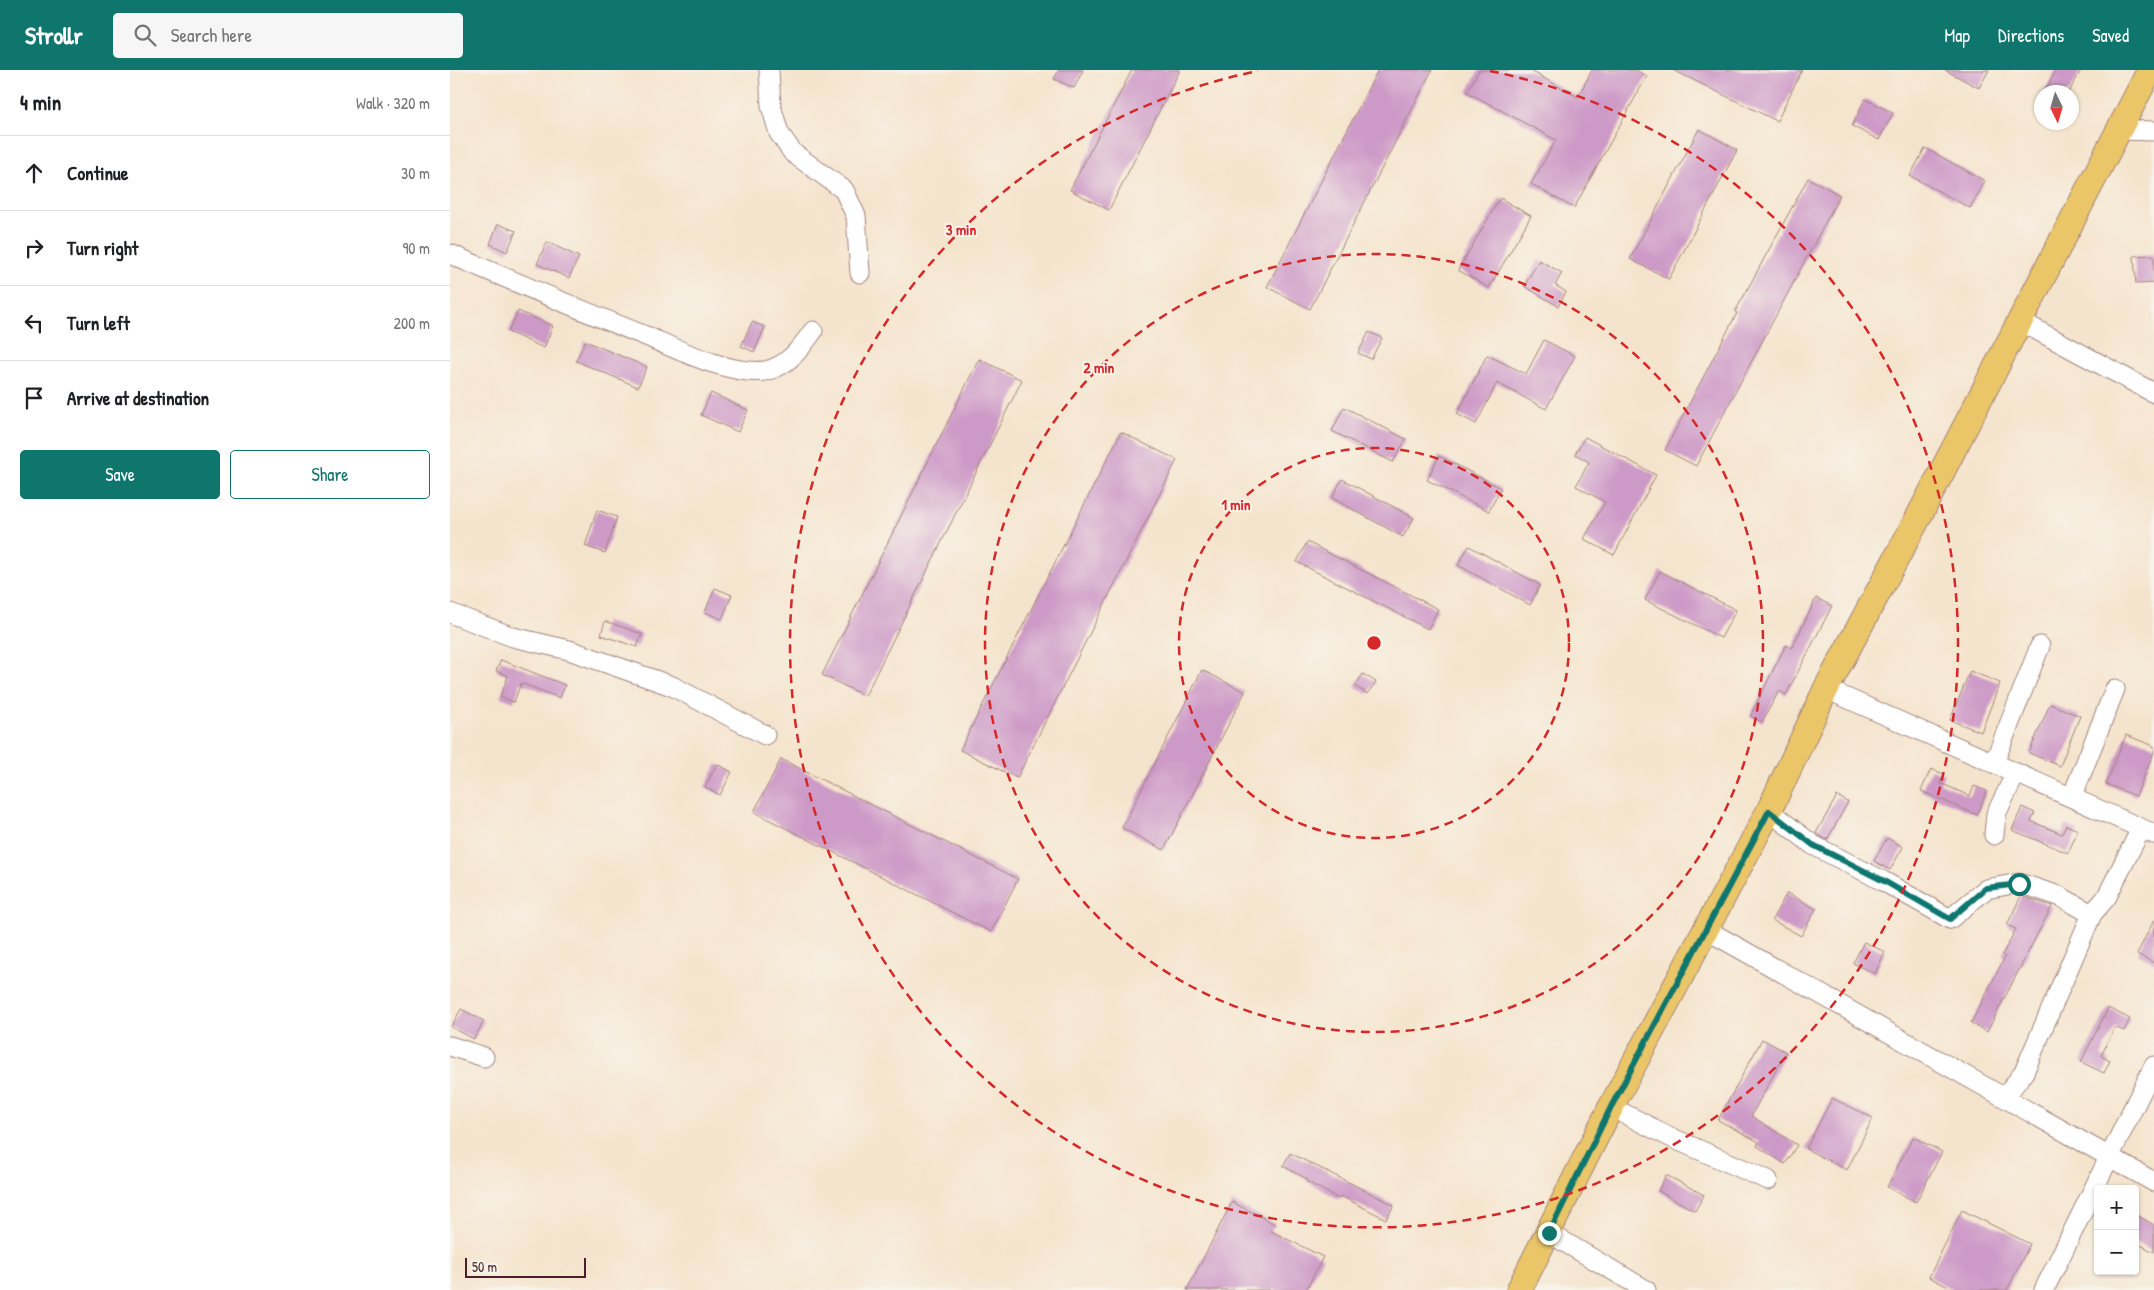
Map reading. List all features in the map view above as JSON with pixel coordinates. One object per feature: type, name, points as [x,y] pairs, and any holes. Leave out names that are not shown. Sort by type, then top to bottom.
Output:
[{"type":"main road","points":[[1519,1290],[1611,1107],[1769,811],[1826,689],[2150,70]]},
{"type":"street","points":[[769,70],[771,106],[778,133],[793,153],[844,190],[856,216],[860,273]]},
{"type":"street","points":[[2119,130],[2154,131]]},
{"type":"street","points":[[450,254],[685,352],[742,372],[766,371],[786,361],[799,351],[813,331]]},
{"type":"street","points":[[2020,321],[2154,393]]},
{"type":"street","points":[[450,613],[513,636],[569,650],[672,686],[765,735]]},
{"type":"street","points":[[1994,763],[2040,646]]},
{"type":"street","points":[[1826,689],[2148,832],[2106,898],[2092,914],[2024,1072],[2005,1098]]},
{"type":"street","points":[[2072,797],[2115,689]]},
{"type":"street","points":[[1994,835],[1996,814],[2016,773]]},
{"type":"street","points":[[1769,811],[1813,845],[1884,881],[1950,919],[1986,888],[2019,884],[2059,896],[2092,914]]},
{"type":"street","points":[[1705,928],[2154,1182]]},
{"type":"street","points":[[450,1046],[484,1057]]},
{"type":"street","points":[[2044,1290],[2154,1066]]},
{"type":"street","points":[[1611,1107],[1670,1137],[1768,1180]]},
{"type":"street","points":[[1549,1233],[1646,1290]]},
{"type":"building","points":[[1059,70],[1083,70],[1074,88],[1054,79]]},
{"type":"building","points":[[1132,70],[1180,70],[1109,210],[1070,190]]},
{"type":"building","points":[[1378,70],[1432,70],[1310,309],[1267,287]]},
{"type":"building","points":[[1479,70],[1529,70],[1578,97],[1592,70],[1635,70],[1647,76],[1574,208],[1531,184],[1556,140],[1467,92]]},
{"type":"building","points":[[1673,70],[1802,70],[1777,121]]},
{"type":"building","points":[[1945,70],[1989,70],[1979,88]]},
{"type":"building","points":[[2056,70],[2081,70],[2073,85],[2048,85]]},
{"type":"building","points":[[1865,99],[1893,113],[1879,140],[1852,126]]},
{"type":"building","points":[[1699,129],[1737,150],[1669,279],[1630,259]]},
{"type":"building","points":[[1925,148],[1985,181],[1970,208],[1910,176]]},
{"type":"building","points":[[1808,178],[1840,195],[1696,466],[1665,450],[1737,313],[1735,312]]},
{"type":"building","points":[[1500,198],[1531,216],[1489,288],[1458,270]]},
{"type":"building","points":[[498,224],[516,231],[507,252],[490,244]]},
{"type":"building","points":[[547,242],[579,257],[569,278],[537,264]]},
{"type":"building","points":[[2154,255],[2154,283],[2136,284],[2134,256]]},
{"type":"building","points":[[1539,260],[1562,273],[1555,285],[1566,292],[1558,306],[1524,286]]},
{"type":"building","points":[[518,311],[553,326],[544,348],[508,332]]},
{"type":"building","points":[[752,322],[765,327],[754,352],[741,346]]},
{"type":"building","points":[[1369,332],[1382,338],[1371,359],[1358,353]]},
{"type":"building","points":[[1544,340],[1575,356],[1546,409],[1497,383],[1476,424],[1457,414],[1487,355],[1526,374]]},
{"type":"building","points":[[585,341],[647,367],[638,387],[576,361]]},
{"type":"building","points":[[979,359],[1022,380],[865,696],[822,675]]},
{"type":"building","points":[[711,393],[748,410],[738,432],[701,415]]},
{"type":"building","points":[[1344,407],[1406,439],[1393,462],[1332,431]]},
{"type":"building","points":[[1121,432],[1177,460],[1017,778],[960,750]]},
{"type":"building","points":[[1585,437],[1656,475],[1614,555],[1584,539],[1605,502],[1576,486],[1589,462],[1575,454]]},
{"type":"building","points":[[1439,456],[1501,488],[1489,511],[1427,480]]},
{"type":"building","points":[[1342,479],[1414,518],[1403,537],[1332,498]]},
{"type":"building","points":[[597,510],[617,517],[605,553],[585,546]]},
{"type":"building","points":[[1307,542],[1438,609],[1428,629],[1297,562]]},
{"type":"building","points":[[1469,546],[1540,585],[1530,605],[1458,565]]},
{"type":"building","points":[[1660,571],[1736,610],[1721,638],[1645,600]]},
{"type":"building","points":[[715,588],[732,595],[722,619],[705,612]]},
{"type":"building","points":[[1816,598],[1832,606],[1786,695],[1779,691],[1762,722],[1750,716],[1786,645],[1792,648]]},
{"type":"building","points":[[605,621],[642,634],[637,647],[601,635]]},
{"type":"building","points":[[501,660],[565,685],[560,698],[521,683],[514,702],[500,697],[508,676],[496,671]]},
{"type":"building","points":[[1202,670],[1245,692],[1164,850],[1122,828]]},
{"type":"building","points":[[1970,671],[2000,683],[1981,732],[1950,720]]},
{"type":"building","points":[[1363,674],[1376,682],[1367,694],[1355,686]]},
{"type":"building","points":[[2050,704],[2080,716],[2060,766],[2029,753]]},
{"type":"building","points":[[2126,735],[2154,746],[2154,752],[2136,796],[2106,784]]},
{"type":"building","points":[[781,759],[1018,879],[991,932],[754,812]]},
{"type":"building","points":[[717,764],[732,772],[720,795],[705,787]]},
{"type":"building","points":[[1931,769],[1944,774],[1940,783],[1970,796],[1974,786],[1987,791],[1977,815],[1921,791]]},
{"type":"building","points":[[1837,796],[1848,802],[1827,840],[1816,833]]},
{"type":"building","points":[[2022,807],[2035,813],[2031,821],[2062,834],[2066,825],[2078,830],[2068,853],[2012,830]]},
{"type":"building","points":[[1887,838],[1903,847],[1890,870],[1874,861]]},
{"type":"building","points":[[1787,893],[1816,909],[1801,936],[1772,920]]},
{"type":"building","points":[[2021,896],[2052,906],[1987,1032],[1971,1023],[2005,957],[2002,955],[2016,929],[2007,925]]},
{"type":"building","points":[[2154,920],[2154,963],[2137,954]]},
{"type":"building","points":[[1864,942],[1885,952],[1875,974],[1853,963]]},
{"type":"building","points":[[2108,1008],[2130,1019],[2124,1031],[2115,1027],[2101,1056],[2110,1061],[2104,1073],[2081,1062]]},
{"type":"building","points":[[461,1009],[484,1021],[474,1039],[451,1027]]},
{"type":"building","points":[[1762,1039],[1786,1052],[1751,1116],[1797,1145],[1785,1164],[1757,1146],[1759,1142],[1718,1120]]},
{"type":"building","points":[[1832,1098],[1873,1118],[1847,1170],[1806,1149]]},
{"type":"building","points":[[1913,1137],[1942,1152],[1916,1202],[1887,1187]]},
{"type":"building","points":[[1290,1153],[1394,1205],[1386,1219],[1341,1196],[1339,1199],[1283,1166]]},
{"type":"building","points":[[1666,1175],[1704,1195],[1695,1211],[1658,1191]]},
{"type":"building","points":[[1232,1202],[1275,1224],[1271,1231],[1323,1257],[1306,1290],[1187,1290]]},
{"type":"building","points":[[1962,1210],[2030,1244],[2007,1290],[1954,1290],[1929,1277]]},
{"type":"building","points":[[2139,1216],[2154,1225],[2154,1252],[2139,1244]]},
{"type":"route","points":[[1549,1233],[1611,1107],[1769,811],[1813,845],[1884,881],[1950,919],[1986,888],[2019,884]]}]
